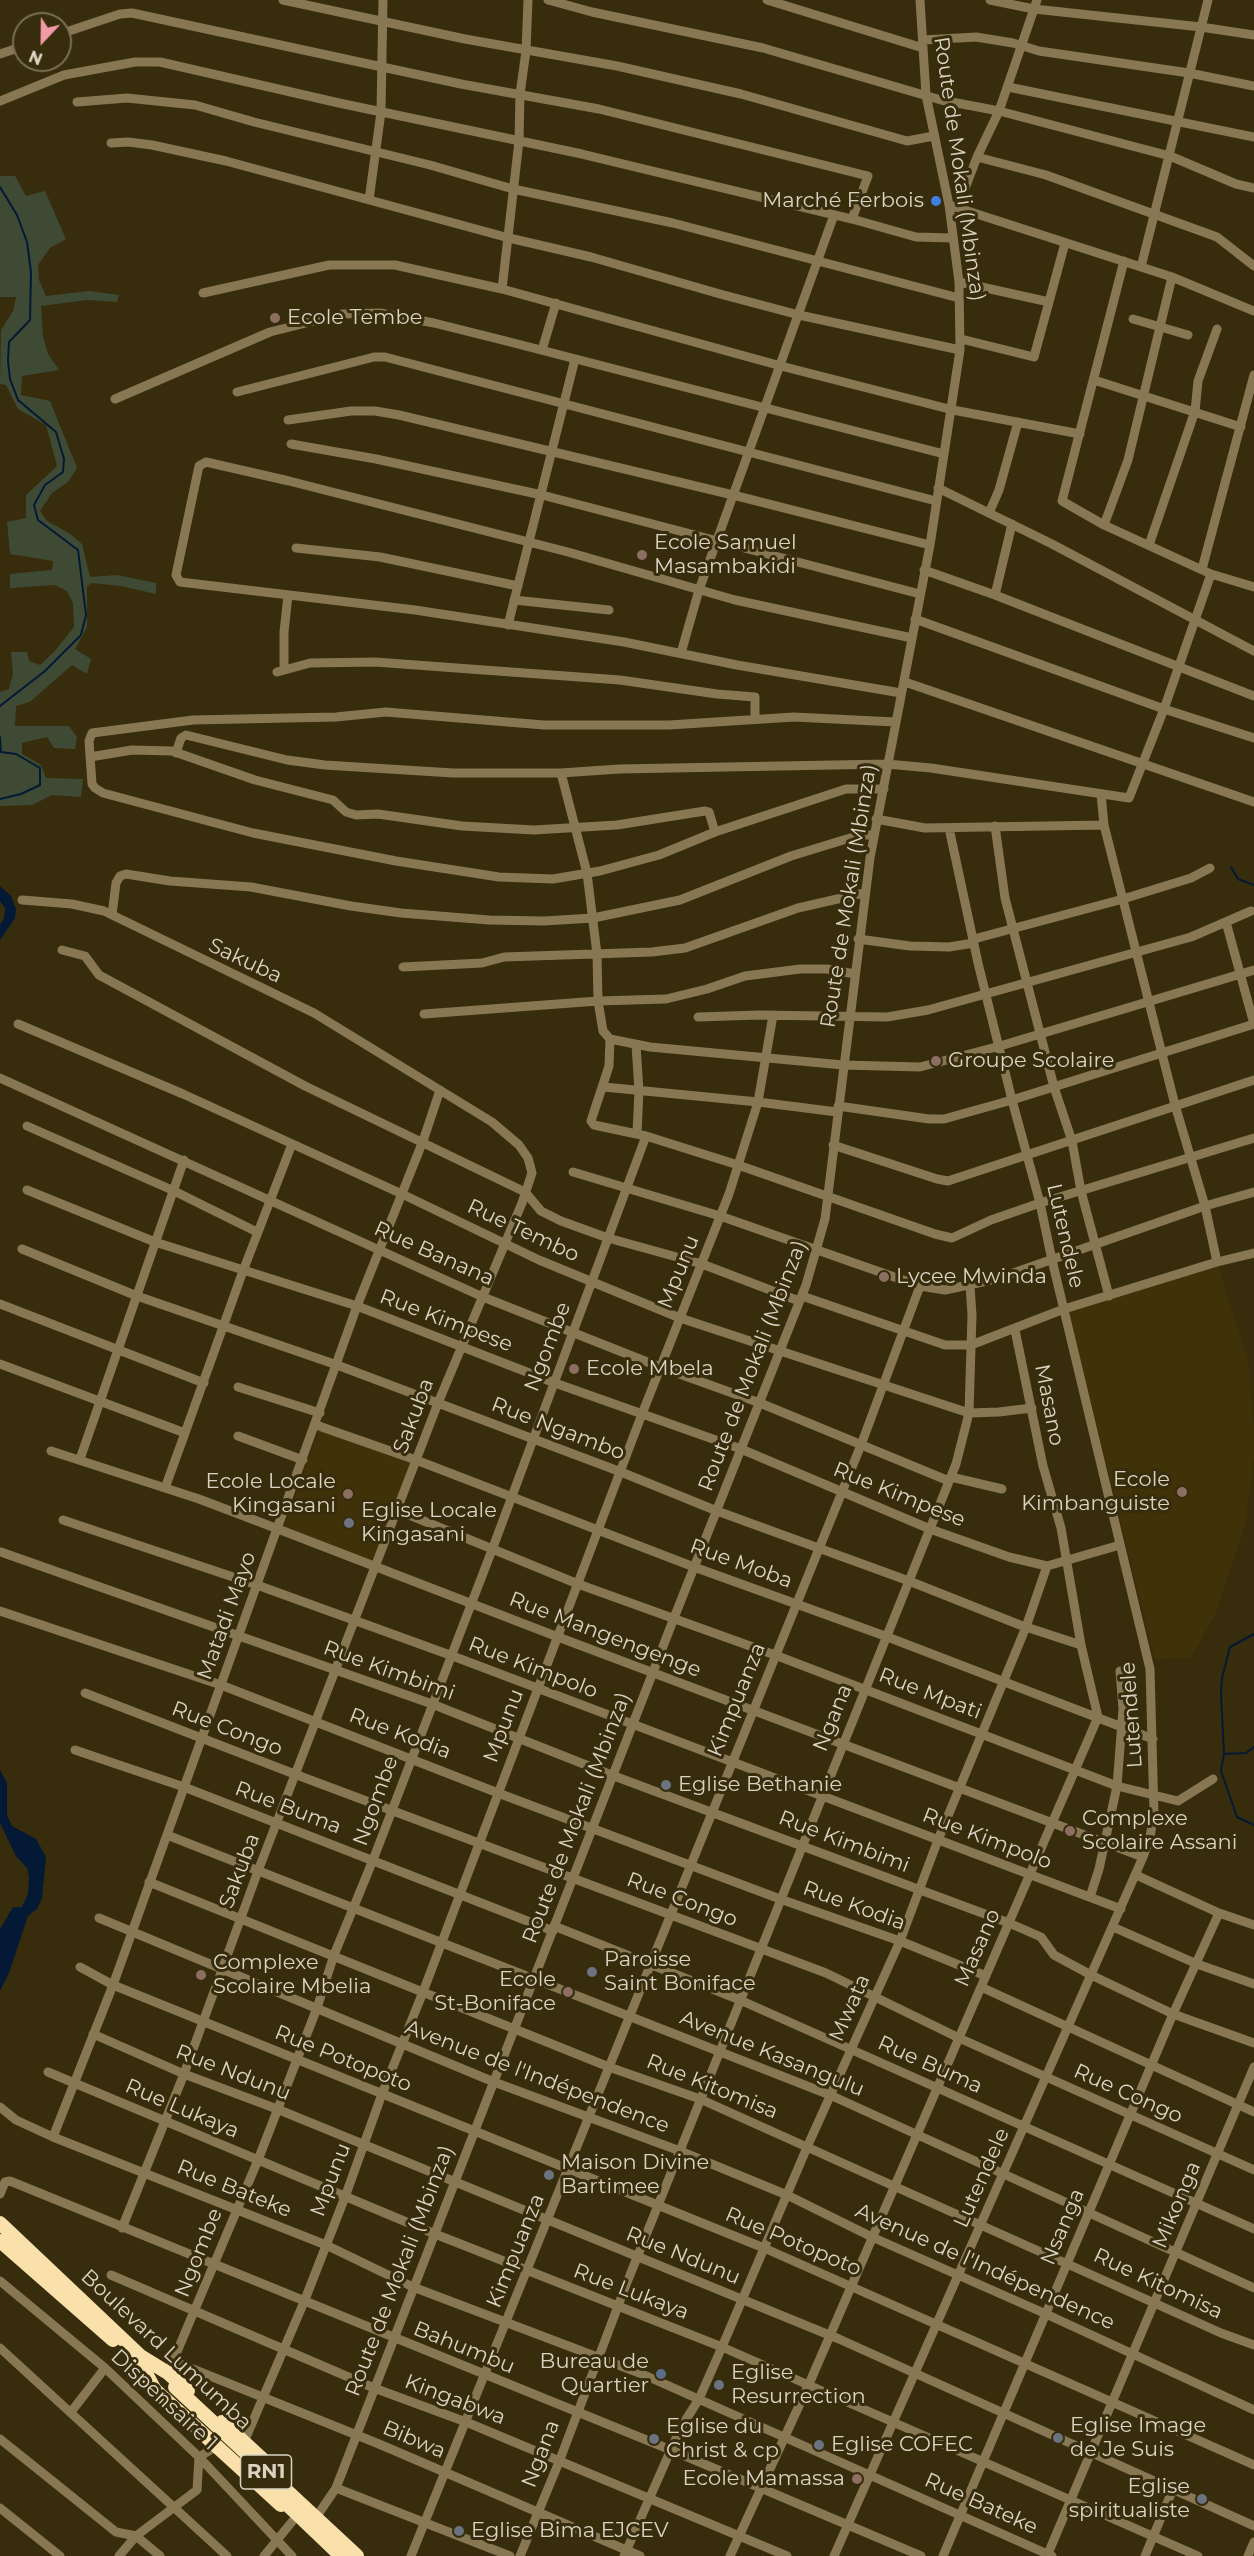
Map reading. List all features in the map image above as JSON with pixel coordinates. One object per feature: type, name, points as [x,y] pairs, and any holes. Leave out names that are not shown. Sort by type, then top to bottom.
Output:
[{"type":"highway","name":"Boulevard Lumumba","points":[[0,2223],[342,2556]]},
{"type":"highway","name":"Boulevard Lumumba","points":[[0,2241],[85,2317],[141,2360]]},
{"type":"highway","points":[[141,2360],[170,2367],[244,2442],[366,2556]]},
{"type":"highway","points":[[141,2360],[155,2390],[335,2556]]},
{"type":"highway","name":"Boulevard Lumumba","points":[[172,2390],[357,2556]]},
{"type":"street","points":[[283,0],[526,51],[626,68],[741,94],[907,141],[934,136]]},
{"type":"street","points":[[369,200],[381,112],[383,0]]},
{"type":"street","points":[[502,289],[519,141],[520,94],[526,51],[528,0]]},
{"type":"street","points":[[548,0],[592,12],[763,48],[926,95],[980,109],[999,111],[1170,156],[1236,184],[1254,188]]},
{"type":"street","points":[[768,0],[923,44],[976,38],[1039,51],[1189,73],[1254,86]]},
{"type":"street","name":"Route de Mokali (Mbinza)","points":[[319,2513],[336,2488],[817,1252],[829,1197],[833,1145],[858,939],[873,835],[884,789],[930,545],[953,410],[961,339],[959,282],[953,238],[954,206],[934,136],[926,95],[920,0]]},
{"type":"street","points":[[990,0],[1254,35]]},
{"type":"street","points":[[1141,267],[1208,0]]},
{"type":"street","points":[[1036,5],[999,111],[954,206],[1172,277],[1254,311]]},
{"type":"street","points":[[72,30],[120,14],[132,13],[381,68],[599,109],[868,176],[852,219]]},
{"type":"street","points":[[0,101],[64,75],[148,61],[160,62],[519,141],[852,219],[916,237],[953,238]]},
{"type":"street","points":[[1008,87],[1254,137]]},
{"type":"street","points":[[77,102],[127,98],[172,101],[206,107],[254,122],[513,189],[662,220],[959,298]]},
{"type":"street","points":[[111,143],[137,143],[176,149],[509,238],[591,257],[799,315],[960,350]]},
{"type":"street","points":[[977,157],[1046,175],[1217,237],[1254,266]]},
{"type":"street","points":[[681,652],[699,590],[834,215]]},
{"type":"street","points":[[961,339],[1034,357],[1065,243]]},
{"type":"street","points":[[1124,261],[1062,501],[1104,525],[1206,572],[1254,587]]},
{"type":"street","points":[[203,293],[249,281],[335,264],[395,265],[556,303],[781,366],[953,410],[1080,434]]},
{"type":"street","points":[[1104,525],[1128,460],[1172,277]]},
{"type":"street","points":[[959,282],[1049,302]]},
{"type":"street","points":[[542,350],[556,303]]},
{"type":"street","points":[[115,399],[270,332],[342,314],[387,314],[542,350],[944,454]]},
{"type":"street","points":[[1133,319],[1188,335]]},
{"type":"street","points":[[1149,545],[1195,411],[1198,381],[1217,329]]},
{"type":"street","points":[[237,392],[380,357],[936,501]]},
{"type":"street","points":[[508,625],[575,359]]},
{"type":"street","points":[[176,753],[181,738],[186,735],[205,738],[248,752],[325,765],[453,773],[561,773],[620,769],[887,764],[931,768],[1130,798],[1195,618],[1254,375]]},
{"type":"street","points":[[1094,380],[1241,427]]},
{"type":"street","points":[[288,420],[323,414],[375,411],[733,495],[930,545]]},
{"type":"street","points":[[989,513],[999,489],[1018,422]]},
{"type":"street","points":[[291,444],[376,459],[542,495],[920,594]]},
{"type":"street","points":[[901,693],[748,667],[681,652],[415,610],[180,582],[177,579],[199,466],[202,463],[289,481],[699,590],[912,638]]},
{"type":"street","points":[[938,488],[1195,618],[1254,651]]},
{"type":"street","points":[[995,595],[1012,524]]},
{"type":"street","points":[[296,548],[416,563],[518,586]]},
{"type":"street","points":[[924,570],[995,595],[1254,696]]},
{"type":"street","points":[[288,595],[280,670],[310,663],[375,662],[620,680],[755,697],[755,719]]},
{"type":"street","points":[[514,600],[609,610]]},
{"type":"street","points":[[915,619],[1164,709],[1254,738]]},
{"type":"street","points":[[904,682],[1254,802]]},
{"type":"street","points":[[884,789],[846,789],[715,832],[659,855],[587,873],[553,879],[499,878],[396,861],[253,833],[98,791],[92,784],[89,741],[93,733],[193,720],[336,717],[386,712],[544,725],[669,725],[755,719],[835,718],[895,722]]},
{"type":"street","points":[[90,757],[132,750],[154,749],[176,753],[255,780],[333,800],[351,814],[378,814],[462,826],[534,830],[617,825],[705,811],[709,812],[715,832]]},
{"type":"street","points":[[561,773],[587,873],[597,954],[598,1000],[603,1031],[610,1040],[636,1046],[843,1065],[920,1067],[1000,1046],[1254,970]]},
{"type":"street","points":[[1101,794],[1104,825],[1135,953],[1175,1105],[1205,1206],[1217,1262]]},
{"type":"street","points":[[876,819],[925,828],[1104,825]]},
{"type":"street","points":[[995,826],[1005,898],[1054,1087],[1072,1141],[1081,1191],[1109,1296]]},
{"type":"street","name":"Lutendele","points":[[834,2556],[1136,1875],[1150,1837],[1155,1796],[1150,1669],[1040,1203],[1026,1156],[952,853],[949,828]]},
{"type":"street","points":[[112,915],[117,883],[120,876],[126,874],[251,887],[401,913],[489,920],[544,921],[593,918],[680,900],[791,856],[860,835],[873,835]]},
{"type":"street","points":[[858,939],[918,947],[949,947],[1191,878],[1210,868]]},
{"type":"street","points":[[403,967],[482,963],[504,957],[652,952],[685,948],[798,908],[864,893]]},
{"type":"street","name":"Sakuba","points":[[22,900],[88,906],[112,915],[314,1013],[492,1122],[519,1145],[528,1158],[532,1173],[438,1402],[297,1775],[258,1871],[184,2074],[122,2228]]},
{"type":"street","points":[[698,1017],[773,1015],[887,1017],[928,1010],[1191,937],[1251,911]]},
{"type":"street","points":[[604,1087],[944,1119],[1254,1024],[1226,922]]},
{"type":"street","points":[[63,950],[86,956],[99,975],[275,1070],[525,1192],[541,1211],[608,1238],[702,1264],[800,1299],[945,1345],[971,1345],[1015,1330],[1064,1309],[1217,1262],[1254,1253]]},
{"type":"street","points":[[424,1014],[598,1000],[666,999],[707,989],[745,976],[800,969],[827,969],[855,974]]},
{"type":"street","name":"Mpunu","points":[[244,2442],[326,2246],[401,2044],[423,1992],[642,1414],[720,1216],[758,1102],[773,1015]]},
{"type":"street","name":"Rue Tembo","points":[[18,1024],[183,1094],[505,1242],[539,1260],[680,1318],[969,1413],[1032,1408]]},
{"type":"street","points":[[610,1040],[609,1066],[592,1123],[641,1134],[952,1238],[991,1220],[1040,1203],[1254,1138]]},
{"type":"street","name":"Ngombe","points":[[170,2367],[258,2160],[317,2008],[334,1954],[354,1909],[492,1550],[627,1187],[641,1134],[636,1046]]},
{"type":"street","name":"Rue Banana","points":[[0,1078],[483,1297],[660,1367],[760,1403],[950,1479],[1002,1489]]},
{"type":"street","points":[[833,1145],[943,1180],[953,1180],[1254,1080]]},
{"type":"street","name":"Matadi Mayo","points":[[53,2137],[113,1985],[357,1306],[423,1141],[440,1090]]},
{"type":"street","points":[[27,1126],[172,1190],[257,1232]]},
{"type":"street","points":[[165,1488],[257,1232],[292,1144]]},
{"type":"street","points":[[80,1459],[184,1160]]},
{"type":"street","points":[[573,1172],[720,1216],[817,1252],[920,1286],[945,1290],[969,1286],[1052,1260],[1205,1206],[1254,1192]]},
{"type":"street","name":"Rue Kimpese","points":[[27,1190],[155,1242],[243,1272],[357,1306],[555,1383],[741,1449],[930,1529],[1009,1557],[1047,1566],[1120,1545]]},
{"type":"street","name":"Rue Ngambo","points":[[22,1249],[137,1296],[438,1402],[717,1511],[909,1581],[1026,1627],[1081,1645]]},
{"type":"street","name":"Kimpuanza","points":[[411,2556],[486,2376],[795,1603],[885,1386],[920,1286]]},
{"type":"street","name":"Ngana","points":[[520,2556],[559,2462],[700,2099],[950,1479],[969,1413],[971,1345],[969,1286]]},
{"type":"street","points":[[0,1304],[204,1383]]},
{"type":"street","name":"Masano","points":[[730,2556],[809,2384],[1098,1717],[1081,1645],[1068,1560],[1042,1466],[1015,1330]]},
{"type":"street","points":[[0,1364],[185,1433]]},
{"type":"street","points":[[238,1387],[320,1413]]},
{"type":"street","name":"Rue Moba","points":[[316,1425],[416,1460],[1153,1739]]},
{"type":"street","points":[[238,1436],[303,1460]]},
{"type":"street","name":"Rue Mangengenge","points":[[51,1451],[165,1488],[375,1565],[558,1637],[1143,1857]]},
{"type":"street","name":"Rue Mpati","points":[[397,1510],[578,1584],[775,1655],[1116,1786],[1171,1801],[1182,1800],[1213,1779]]},
{"type":"street","name":"Rue Kimpolo","points":[[63,1520],[257,1585],[450,1655],[1121,1909]]},
{"type":"street","name":"Rue Kimbimi","points":[[1,1552],[432,1704],[614,1776],[1009,1923],[1041,1937],[1053,1954],[1091,1975],[1173,2014],[1254,2043]]},
{"type":"street","name":"Mwata","points":[[625,2553],[680,2429],[699,2399],[808,2145],[900,1941],[938,1840],[1026,1627],[1047,1566]]},
{"type":"street","name":"Rue Kodia","points":[[0,1611],[221,1685],[498,1793],[780,1899],[900,1941],[986,1976]]},
{"type":"street","points":[[1090,1897],[1105,1843],[1116,1786],[1122,1727],[1120,1671]]},
{"type":"street","name":"Rue Congo","points":[[85,1693],[826,1973],[959,2038],[1254,2170]]},
{"type":"street","name":"Rue Buma","points":[[75,1750],[184,1787],[459,1895],[740,2000],[1254,2229]]},
{"type":"street","name":"Avenue Kasangulu","points":[[167,1835],[830,2096],[1254,2288]]},
{"type":"street","points":[[1136,1875],[1219,1913],[1254,1925]]},
{"type":"street","name":"Rue Kitomisa","points":[[149,1882],[334,1954],[609,2067],[700,2099],[808,2145],[894,2187],[1221,2333],[1254,2345]]},
{"type":"street","name":"Nsanga","points":[[943,2556],[1173,2014],[1219,1913]]},
{"type":"street","name":"Avenue de l'Indépendence","points":[[99,1918],[130,1933],[494,2082],[680,2151],[787,2195],[872,2237],[959,2274],[1254,2410]]},
{"type":"street","points":[[1113,1927],[1197,1964],[1254,1983]]},
{"type":"street","name":"Rue Potopoto","points":[[80,1967],[113,1985],[203,2023],[764,2248],[1254,2465]]},
{"type":"street","points":[[981,1988],[1254,2112]]},
{"type":"street","name":"Rue Ndunu","points":[[93,2034],[184,2074],[277,2109],[830,2335],[1254,2526]]},
{"type":"street","name":"Mikonga","points":[[1049,2555],[1254,2067]]},
{"type":"street","name":"Rue Lukaya","points":[[48,2072],[435,2234],[722,2347],[1198,2556]]},
{"type":"street","name":"Rue Bateke","points":[[0,2107],[16,2120],[53,2137],[326,2246],[413,2287],[699,2399],[1049,2555]]},
{"type":"street","name":"Bahumbu","points":[[0,2194],[8,2181],[670,2450],[921,2556]]},
{"type":"street","name":"Kingabwa","points":[[111,2275],[374,2388],[466,2422],[788,2556]]},
{"type":"street","name":"Dispensaire 1","points":[[0,2281],[105,2368],[199,2457],[292,2556]]},
{"type":"street","points":[[0,2348],[176,2506],[227,2556]]},
{"type":"street","name":"Bibwa","points":[[170,2367],[261,2398],[355,2435],[538,2511],[625,2553],[640,2556]]},
{"type":"street","points":[[71,2412],[105,2368]]},
{"type":"street","points":[[0,2439],[116,2532],[136,2536],[160,2556]]},
{"type":"street","points":[[120,2556],[136,2536],[197,2490],[199,2457],[217,2446]]},
{"type":"street","points":[[336,2488],[510,2556]]},
{"type":"street","points":[[1145,2556],[1173,2489]]},
{"type":"street","points":[[0,2508],[60,2556]]},
{"type":"street","points":[[264,2556],[295,2518],[319,2513]]},
{"type":"street","points":[[1248,2556],[1254,2542]]},
{"type":"shaded area","name":"Ecole Kimbanguiste","points":[[1218,1266],[1248,1361],[1254,1458],[1245,1527],[1215,1615],[1191,1657],[1155,1660],[1068,1311]]},
{"type":"shaded area","name":"Ecole Locale Kingasani","points":[[320,1428],[413,1462],[374,1562],[284,1526]]},
{"type":"green space","points":[[0,176],[15,176],[26,196],[45,191],[66,239],[50,248],[38,265],[39,280],[46,296],[89,291],[119,295],[117,302],[87,300],[41,306],[43,336],[48,354],[59,370],[22,376],[21,395],[50,401],[77,468],[68,482],[52,493],[40,511],[47,521],[69,533],[82,544],[90,577],[117,575],[156,583],[156,594],[121,586],[92,583],[87,586],[87,627],[75,649],[91,659],[87,674],[72,665],[30,702],[16,706],[15,726],[69,726],[77,737],[75,749],[54,748],[47,737],[22,743],[22,754],[41,765],[46,778],[83,779],[81,797],[52,795],[32,805],[0,806],[0,692],[9,689],[13,674],[11,652],[27,652],[29,661],[40,665],[74,627],[73,603],[67,591],[55,585],[10,588],[10,574],[52,570],[53,561],[10,554],[7,522],[26,518],[26,495],[57,466],[46,425],[18,409],[6,385],[0,384],[1,330],[13,311],[16,297],[0,297]]},
{"type":"water","points":[[0,886],[11,896],[16,909],[15,918],[0,940],[0,925],[4,918],[5,908],[0,901]]},
{"type":"water","points":[[0,1770],[7,1783],[7,1815],[12,1826],[36,1839],[46,1857],[42,1898],[37,1909],[28,1916],[9,1973],[0,1991],[0,1929],[13,1907],[22,1907],[28,1894],[29,1877],[27,1868],[16,1856],[0,1823]]},
{"type":"waterway","points":[[0,187],[17,215],[27,242],[31,272],[30,320],[9,342],[10,379],[18,400],[56,432],[64,459],[63,472],[45,485],[34,505],[38,520],[78,550],[86,615],[81,635],[45,671],[0,706]]},
{"type":"waterway","points":[[0,737],[1,752],[16,754],[40,768],[40,785],[21,794],[0,799]]},
{"type":"waterway","points":[[1231,867],[1238,879],[1254,885]]},
{"type":"waterway","points":[[1254,1634],[1230,1647],[1222,1678],[1221,1694],[1224,1754],[1221,1771],[1237,1817],[1254,1825]]},
{"type":"waterway","points":[[1224,1754],[1246,1753],[1254,1747]]},
{"type":"place","name":"Marché Ferbois","points":[[936,201]]},
{"type":"place","name":"Ecole Tembe","points":[[275,318]]},
{"type":"place","name":"Ecole Samuel Masambakidi","points":[[642,555]]},
{"type":"place","name":"Groupe Scolaire","points":[[936,1061]]},
{"type":"place","name":"Lycee Mwinda","points":[[884,1277]]},
{"type":"place","name":"Ecole Mbela","points":[[574,1369]]},
{"type":"place","name":"Ecole Kimbanguiste","points":[[1182,1492]]},
{"type":"place","name":"Ecole Locale Kingasani","points":[[348,1494]]},
{"type":"place","name":"Eglise Locale Kingasani","points":[[349,1523]]},
{"type":"place","name":"Eglise Bethanie","points":[[666,1785]]},
{"type":"place","name":"Complexe Scolaire Assani","points":[[1070,1831]]},
{"type":"place","name":"Paroisse Saint Boniface","points":[[592,1972]]},
{"type":"place","name":"Complexe Scolaire Mbelia","points":[[201,1975]]},
{"type":"place","name":"Ecole St-Boniface","points":[[568,1992]]},
{"type":"place","name":"Maison Divine Bartimee","points":[[549,2175]]},
{"type":"place","name":"Bureau de Quartier","points":[[661,2374]]},
{"type":"place","name":"Eglise Resurrection","points":[[719,2385]]},
{"type":"place","name":"Eglise Image de Je Suis","points":[[1058,2438]]},
{"type":"place","name":"Eglise du Christ & cp","points":[[654,2439]]},
{"type":"place","name":"Eglise COFEC","points":[[819,2445]]},
{"type":"place","name":"Ecole Mamassa","points":[[857,2479]]},
{"type":"place","name":"Eglise spiritualiste","points":[[1202,2499]]},
{"type":"place","name":"Eglise Bima EJCEV","points":[[459,2531]]}]
